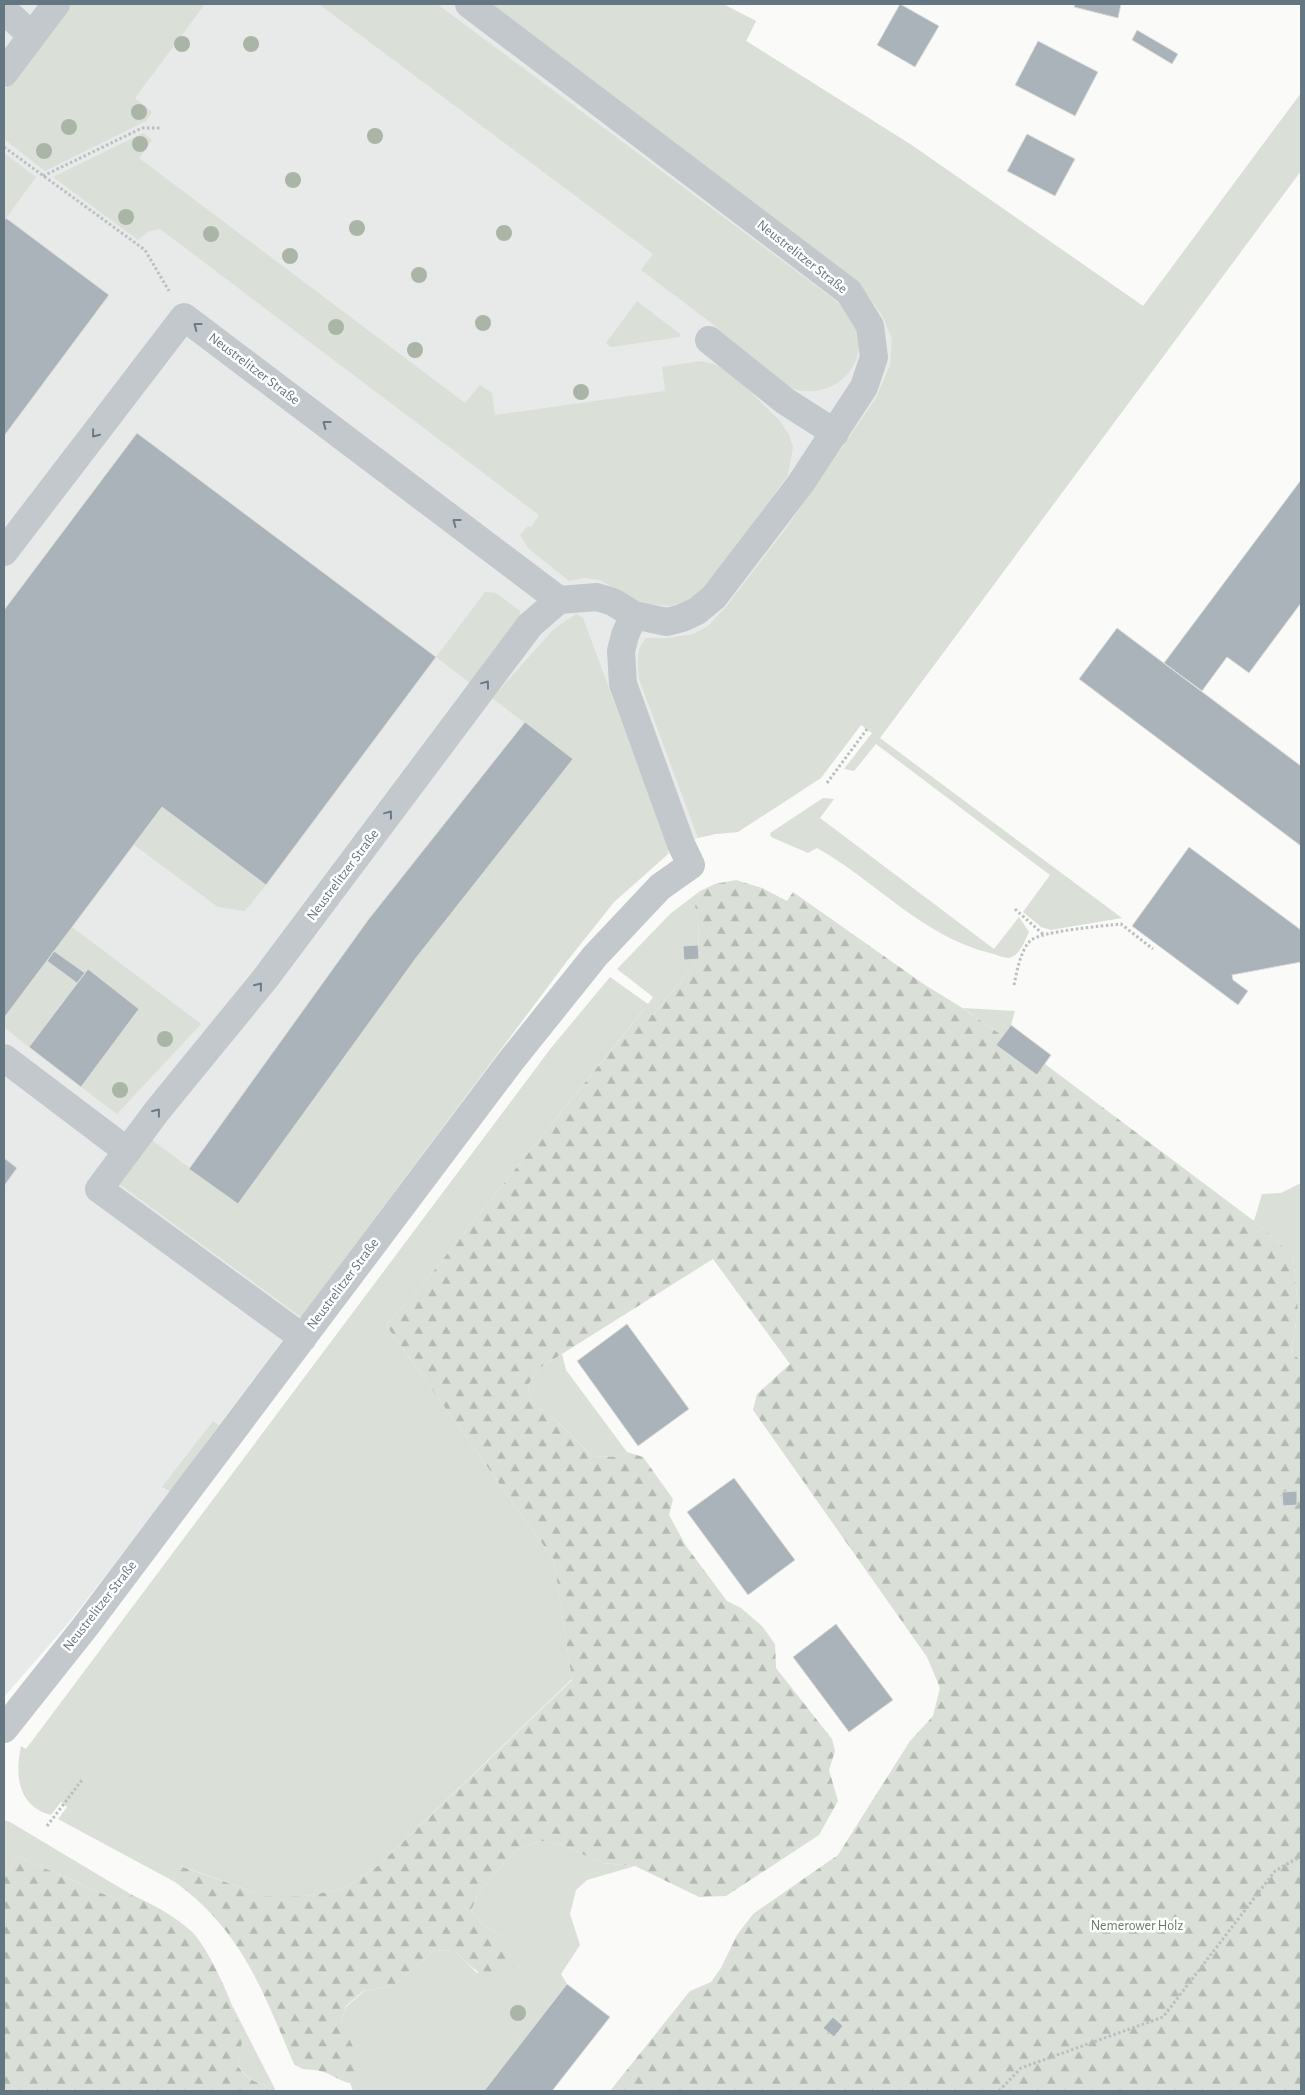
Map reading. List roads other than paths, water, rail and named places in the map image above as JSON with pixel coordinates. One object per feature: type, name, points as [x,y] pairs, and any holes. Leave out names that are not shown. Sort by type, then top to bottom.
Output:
[{"type":"lane","points":[[4,73],[56,4]]},
{"type":"lane","name":"Neustrelitzer Straße","points":[[303,1338],[99,1189],[127,1150],[264,980],[530,625],[559,600],[597,597],[613,602],[634,616],[667,622],[697,612],[734,574],[801,483],[864,387],[874,357],[870,326],[849,292],[469,4]]},
{"type":"lane","points":[[4,10],[32,36]]},
{"type":"lane","name":"Neustrelitzer Straße","points":[[4,552],[184,317],[559,600]]},
{"type":"lane","points":[[709,340],[785,402],[835,433]]},
{"type":"lane","name":"Neustrelitzer Straße","points":[[4,1729],[85,1627],[510,1062],[595,956],[660,888],[686,854],[623,684],[621,651],[625,635],[634,616]]},
{"type":"lane","points":[[4,1058],[127,1150]]},
{"type":"park label","name":"Nemerower Holz","points":[[1137,1926]]}]
